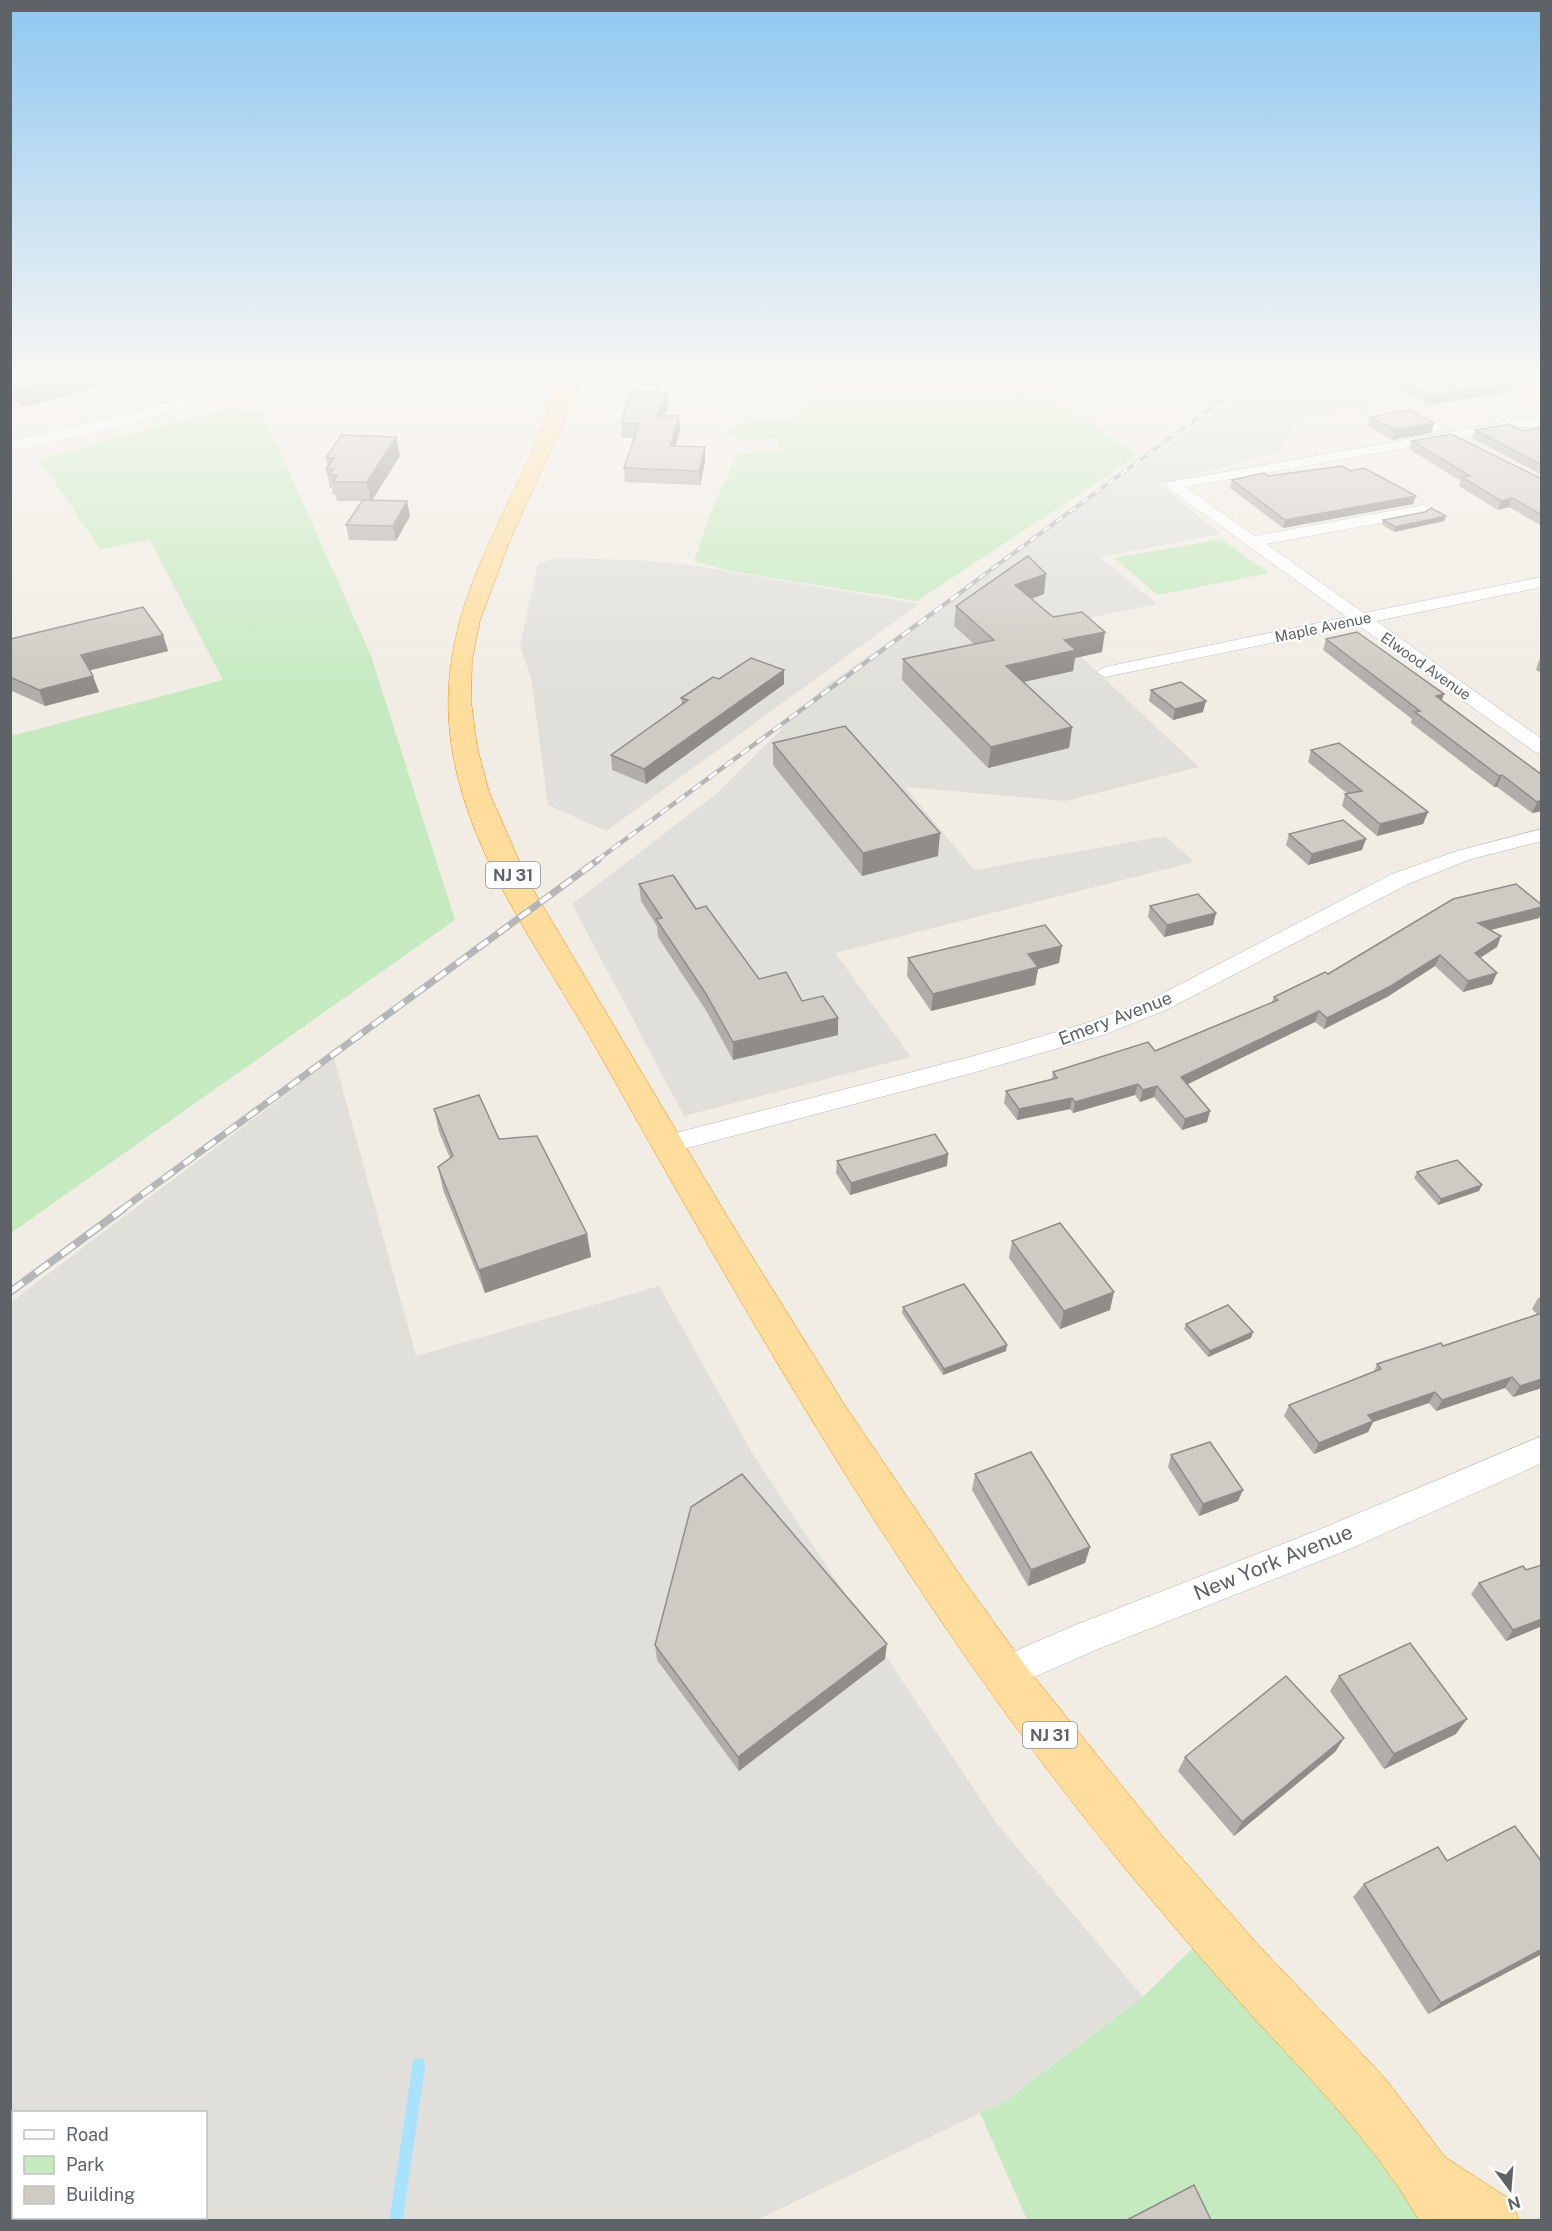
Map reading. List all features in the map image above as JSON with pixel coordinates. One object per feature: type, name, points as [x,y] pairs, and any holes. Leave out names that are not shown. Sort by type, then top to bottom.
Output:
[{"type":"highway","name":"NJ 31","points":[[528,479],[484,580],[467,626],[459,675],[459,703],[466,750],[476,792],[505,861],[668,1144],[831,1419],[930,1571],[1004,1673],[1114,1817],[1224,1946],[1377,2111],[1437,2198],[1491,2220]]},
{"type":"street","name":"Elwood Avenue","points":[[1206,479],[1173,485],[1542,748]]},
{"type":"street","points":[[1251,542],[1423,510]]},
{"type":"street","name":"Maple Avenue","points":[[1105,672],[1542,582]]},
{"type":"street","name":"Emery Avenue","points":[[668,1144],[976,1064],[1095,1029],[1158,1005],[1400,879],[1464,855],[1542,835]]},
{"type":"street","name":"New York Avenue","points":[[1004,1673],[1134,1617],[1334,1539],[1471,1476],[1542,1449]]},
{"type":"shaded area","points":[[1120,479],[1177,479],[1159,484],[1221,534],[1100,557],[1157,604],[1048,626],[1199,767],[1066,801],[905,787],[974,870],[1165,836],[1194,862],[835,953],[911,1057],[684,1116],[572,904],[715,795],[823,688]]},
{"type":"shaded area","points":[[556,558],[639,560],[690,565],[919,604],[606,831],[548,805],[531,677],[520,646],[538,564]]},
{"type":"shaded area","points":[[334,1058],[416,1356],[659,1286],[754,1456],[997,1824],[1143,1997],[1005,2101],[757,2220],[11,2220],[11,1302]]},
{"type":"green space","points":[[53,479],[292,479],[371,656],[455,920],[11,1233],[11,736],[223,680],[150,540],[100,549]]},
{"type":"green space","points":[[726,479],[1102,479],[917,601],[730,571],[694,561],[714,504]]},
{"type":"green space","points":[[1221,539],[1269,573],[1158,595],[1114,558]]},
{"type":"green space","points":[[1211,1930],[1425,2176],[1450,2220],[1027,2220],[980,2113],[1005,2101],[1143,1997]]},
{"type":"building","points":[[335,479],[369,479],[367,482],[333,482]]},
{"type":"building","points":[[1385,479],[1416,496],[1285,520],[1232,480]]},
{"type":"building","points":[[1465,479],[1542,479],[1542,515],[1512,498],[1501,501]]},
{"type":"building","points":[[363,500],[407,501],[393,526],[346,525]]},
{"type":"building","points":[[1431,508],[1446,516],[1395,527],[1383,520],[1425,512]]},
{"type":"building","points":[[1028,556],[1046,574],[1015,585],[1053,617],[1082,612],[1105,632],[1064,640],[1076,650],[1006,666],[1072,727],[991,747],[903,659],[994,640],[956,606]]},
{"type":"building","points":[[143,607],[163,635],[81,655],[93,676],[39,690],[10,677],[10,639]]},
{"type":"building","points":[[1357,632],[1444,694],[1436,696],[1542,775],[1542,800],[1537,802],[1502,775],[1499,776],[1415,712],[1420,711],[1326,639]]},
{"type":"building","points":[[751,658],[784,670],[644,769],[611,755],[688,700],[681,698],[713,677],[719,679]]},
{"type":"building","points":[[1181,682],[1206,701],[1175,709],[1151,690]]},
{"type":"building","points":[[845,726],[940,833],[863,853],[773,743]]},
{"type":"building","points":[[1339,743],[1428,812],[1380,824],[1345,794],[1362,791],[1311,750]]},
{"type":"building","points":[[1343,820],[1366,839],[1312,854],[1289,834]]},
{"type":"building","points":[[673,875],[696,909],[706,906],[759,979],[786,972],[802,1001],[823,996],[838,1018],[733,1042],[706,994],[656,919],[662,918],[639,884]]},
{"type":"building","points":[[1516,884],[1542,907],[1478,923],[1501,936],[1475,953],[1497,973],[1468,981],[1440,955],[1391,986],[1327,1018],[1319,1011],[1181,1077],[1210,1111],[1185,1119],[1157,1086],[1143,1090],[1138,1084],[1075,1102],[1072,1098],[1019,1109],[1006,1091],[1057,1078],[1053,1072],[1148,1042],[1155,1051],[1278,1000],[1274,997],[1325,972],[1328,974],[1453,899]]},
{"type":"building","points":[[1198,894],[1216,913],[1167,925],[1150,906]]},
{"type":"building","points":[[1045,925],[1062,946],[1028,954],[1038,967],[933,994],[908,958]]},
{"type":"building","points":[[479,1095],[499,1139],[537,1136],[587,1234],[479,1270],[438,1167],[453,1156],[434,1109]]},
{"type":"building","points":[[935,1134],[948,1154],[851,1183],[837,1161]]},
{"type":"building","points":[[1457,1160],[1482,1185],[1441,1199],[1417,1172]]},
{"type":"building","points":[[1060,1223],[1114,1292],[1064,1311],[1012,1241]]},
{"type":"building","points":[[964,1284],[1007,1345],[944,1369],[903,1307]]},
{"type":"building","points":[[1228,1305],[1253,1332],[1210,1351],[1186,1324]]},
{"type":"building","points":[[1542,1313],[1542,1379],[1520,1386],[1512,1377],[1442,1400],[1435,1392],[1368,1415],[1373,1421],[1319,1443],[1289,1405],[1381,1369],[1377,1364],[1441,1343],[1443,1346]]},
{"type":"building","points":[[1210,1442],[1243,1490],[1203,1504],[1171,1455]]},
{"type":"building","points":[[1031,1452],[1090,1547],[1031,1570],[975,1474]]},
{"type":"building","points":[[742,1474],[887,1644],[738,1757],[655,1645],[691,1507]]},
{"type":"building","points":[[1542,1565],[1542,1619],[1513,1630],[1479,1583],[1523,1566],[1526,1570]]},
{"type":"building","points":[[1410,1643],[1467,1719],[1394,1754],[1339,1676]]},
{"type":"building","points":[[1286,1676],[1344,1738],[1242,1822],[1185,1757]]},
{"type":"building","points":[[1515,1826],[1542,1862],[1542,1949],[1441,2003],[1364,1884],[1438,1847],[1447,1861]]},
{"type":"building","points":[[1194,2185],[1211,2220],[1127,2220]]},
{"type":"waterway","points":[[396,2220],[419,2065]]},
{"type":"railway","points":[[966,588],[1114,479]]},
{"type":"railway","points":[[596,861],[968,587]]},
{"type":"railway","points":[[121,1210],[598,860]]},
{"type":"railway","points":[[10,1292],[123,1209]]}]
